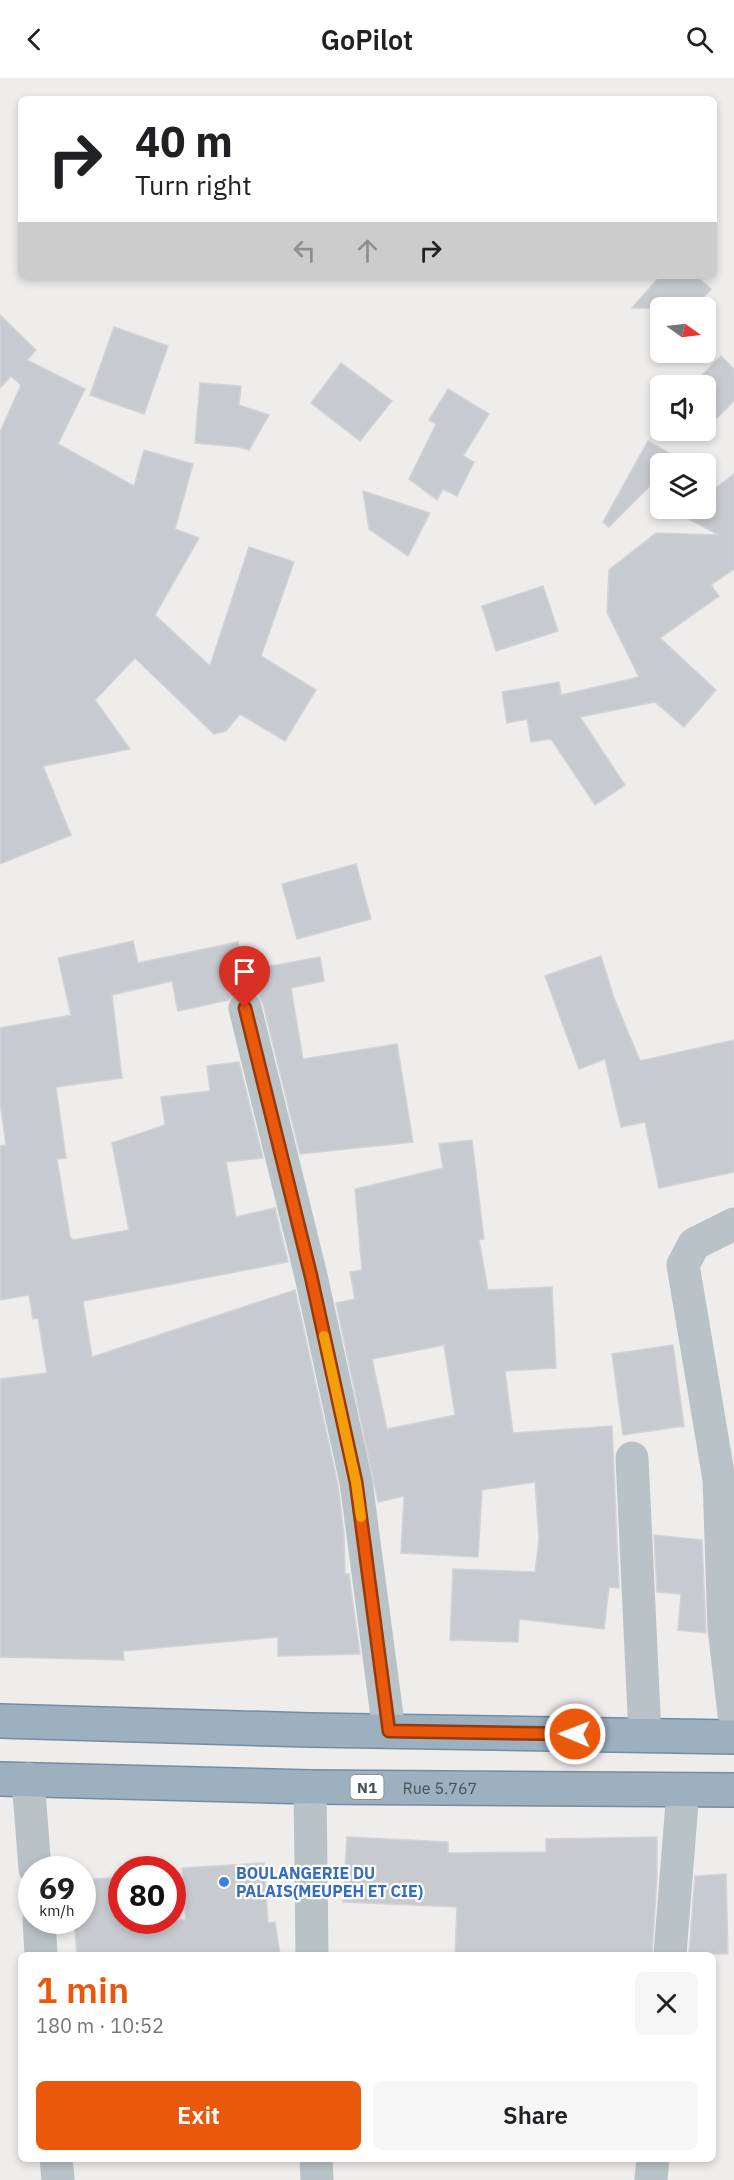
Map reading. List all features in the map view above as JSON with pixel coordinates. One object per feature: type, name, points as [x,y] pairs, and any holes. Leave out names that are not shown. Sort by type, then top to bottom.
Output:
[{"type":"highway","points":[[0,1721],[310,1730],[734,1737]]},
{"type":"highway","name":"Rue 5.767","points":[[14,1779],[310,1787],[734,1790]]},
{"type":"street","points":[[245,1008],[311,1276],[356,1482],[389,1731]]},
{"type":"street","points":[[734,1224],[694,1244],[683,1264],[719,1479],[724,1628],[734,1714]]},
{"type":"street","points":[[632,1458],[645,1735]]},
{"type":"street","points":[[14,1779],[32,1856]]},
{"type":"street","points":[[310,1787],[312,1952]]},
{"type":"street","points":[[670,1952],[683,1790]]},
{"type":"street","points":[[40,1934],[41,1952]]},
{"type":"street","points":[[56,2162],[58,2180]]},
{"type":"street","points":[[316,2162],[317,2180]]},
{"type":"street","points":[[651,2180],[653,2162]]},
{"type":"building","points":[[657,279],[699,279],[711,289],[704,297],[650,297],[650,308],[632,308]]},
{"type":"building","points":[[0,315],[36,350],[27,360],[85,389],[58,444],[134,486],[144,450],[193,464],[175,529],[199,538],[155,615],[210,666],[249,547],[294,562],[261,656],[316,690],[285,741],[240,714],[226,731],[214,734],[135,658],[95,700],[130,749],[43,766],[71,835],[0,864],[0,432],[21,385],[11,376],[0,388]]},
{"type":"building","points":[[114,327],[168,346],[144,414],[90,395]]},
{"type":"building","points":[[721,356],[734,369],[734,401],[716,419],[716,375],[702,375]]},
{"type":"building","points":[[341,363],[392,401],[360,441],[311,403]]},
{"type":"building","points":[[200,383],[241,386],[239,405],[269,415],[249,450],[195,443]]},
{"type":"building","points":[[448,389],[489,414],[463,456],[474,462],[457,496],[443,489],[437,500],[409,479],[436,424],[429,420]]},
{"type":"building","points":[[648,441],[669,453],[650,453],[650,486],[609,527],[603,522]]},
{"type":"building","points":[[734,474],[734,569],[711,585],[719,596],[660,638],[716,690],[684,727],[655,702],[580,717],[625,785],[595,805],[551,739],[531,742],[527,719],[507,723],[502,692],[559,682],[561,695],[639,677],[607,612],[609,570],[656,533],[719,535],[689,519],[716,519],[716,488]]},
{"type":"building","points":[[363,491],[430,513],[408,556],[369,529]]},
{"type":"building","points":[[543,586],[558,631],[496,651],[482,606]]},
{"type":"building","points":[[356,864],[371,919],[297,939],[282,884]]},
{"type":"building","points":[[133,941],[138,963],[238,942],[243,971],[320,957],[324,981],[291,988],[303,1059],[397,1044],[413,1142],[300,1154],[263,1004],[258,995],[250,990],[240,990],[228,1000],[178,1011],[172,981],[112,995],[122,1078],[56,1087],[66,1158],[57,1159],[70,1237],[73,1240],[129,1230],[112,1143],[165,1125],[161,1097],[210,1091],[207,1066],[239,1062],[263,1158],[226,1162],[236,1217],[275,1208],[288,1262],[83,1301],[92,1357],[295,1290],[338,1485],[344,1535],[345,1574],[349,1574],[360,1654],[278,1656],[278,1637],[123,1651],[124,1660],[0,1657],[0,1379],[47,1373],[38,1318],[33,1319],[29,1295],[0,1300],[0,1146],[6,1145],[0,1102],[0,1028],[71,1015],[58,958]]},
{"type":"building","points":[[601,956],[614,998],[640,1061],[734,1040],[734,1172],[659,1188],[645,1122],[621,1127],[605,1059],[579,1069],[545,976]]},
{"type":"building","points":[[472,1140],[484,1239],[479,1240],[488,1290],[552,1287],[556,1368],[505,1371],[513,1433],[612,1426],[619,1588],[609,1587],[604,1629],[519,1619],[518,1642],[450,1640],[453,1569],[535,1572],[539,1539],[535,1482],[482,1490],[478,1557],[401,1553],[404,1496],[378,1502],[336,1303],[355,1299],[350,1272],[362,1270],[355,1189],[443,1168],[439,1144]],"holes":[[[444,1345],[455,1415],[387,1429],[372,1359]]]},
{"type":"building","points":[[673,1345],[684,1426],[623,1435],[612,1354]]},
{"type":"building","points":[[654,1535],[702,1540],[706,1633],[678,1630],[681,1594],[657,1592]]},
{"type":"building","points":[[347,1837],[448,1842],[448,1853],[546,1852],[546,1839],[657,1837],[652,1952],[455,1952],[457,1907],[343,1902]]},
{"type":"building","points":[[264,1863],[268,1923],[275,1922],[280,1952],[77,1952],[75,1934],[96,1934],[96,1879],[108,1878],[108,1934],[186,1934],[186,1868]]},
{"type":"building","points":[[726,1874],[728,1954],[689,1952],[695,1876]]},
{"type":"slow traffic","points":[[324,1336],[356,1482],[361,1517]]},
{"type":"place","name":"BOULANGERIE DU PALAIS(MEUPEH ET CIE)","points":[[224,1882]]},
{"type":"route","points":[[245,1008],[311,1276],[356,1482],[389,1731],[575,1734]]}]
